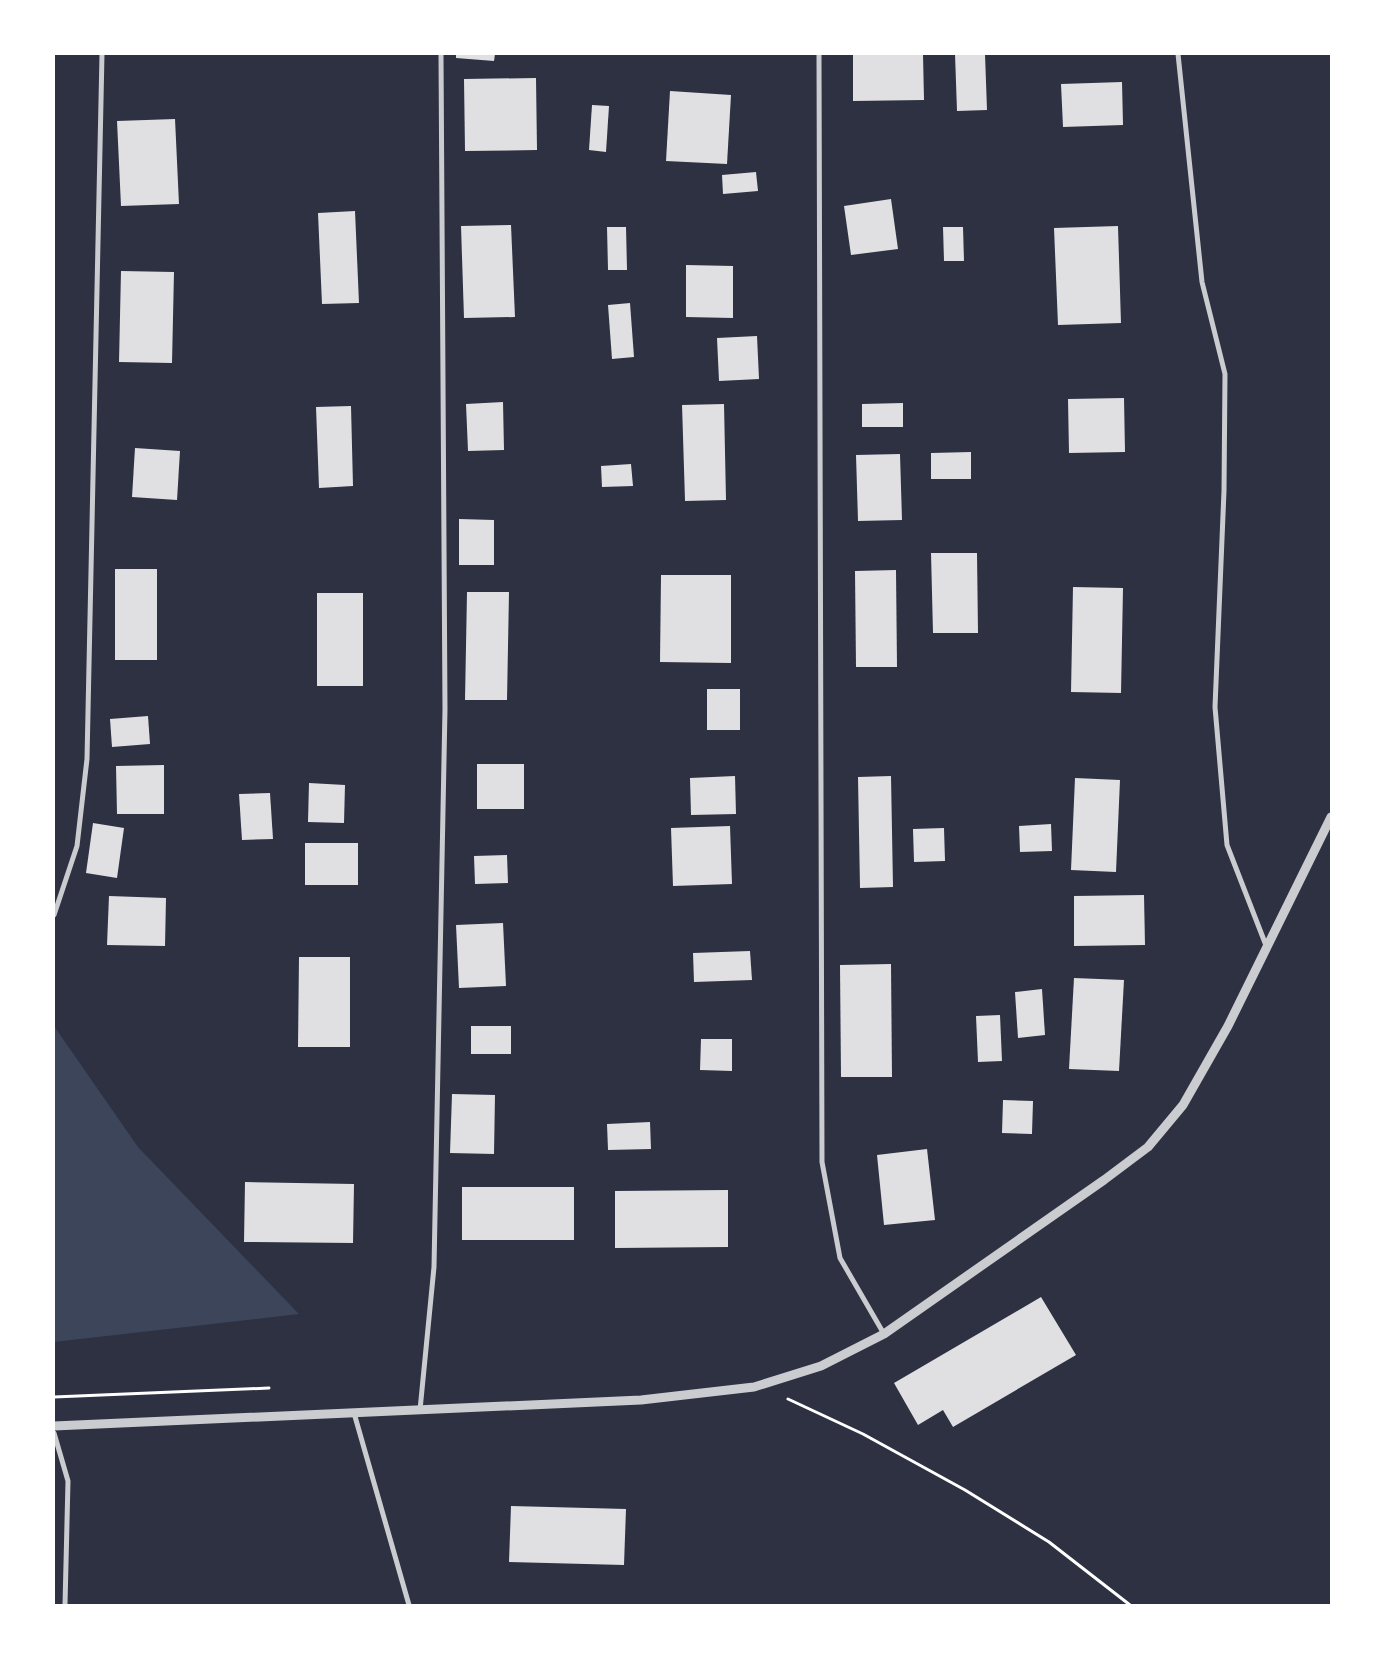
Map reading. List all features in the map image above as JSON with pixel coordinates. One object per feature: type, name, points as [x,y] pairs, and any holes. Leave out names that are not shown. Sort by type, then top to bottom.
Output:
[{"type":"street","points":[[54,914],[77,846],[88,759],[102,54]]},
{"type":"street","points":[[420,1410],[434,1267],[445,708],[442,54]]},
{"type":"street","points":[[819,54],[822,1162],[840,1258],[884,1334]]},
{"type":"street","points":[[1178,54],[1202,282],[1224,374],[1224,491],[1215,707],[1227,845],[1267,949]]},
{"type":"street","points":[[54,1426],[641,1400],[754,1387],[821,1366],[884,1334],[1148,1147],[1183,1105],[1228,1026],[1331,817]]},
{"type":"street","points":[[354,1413],[409,1605]]},
{"type":"street","points":[[54,1433],[68,1480],[65,1605]]},
{"type":"path","points":[[754,1387],[799,1402],[863,1434],[965,1490],[1048,1542],[1130,1605]]},
{"type":"path","points":[[54,1397],[269,1388]]},
{"type":"shaded area","points":[[54,1026],[138,1147],[299,1314],[54,1342]]},
{"type":"building","points":[[456,54],[495,54],[494,61],[456,58]]},
{"type":"building","points":[[853,54],[923,54],[924,100],[853,101]]},
{"type":"building","points":[[955,54],[985,54],[987,110],[957,111]]},
{"type":"building","points":[[536,78],[537,150],[465,151],[464,79]]},
{"type":"building","points":[[1122,82],[1123,125],[1063,127],[1061,84]]},
{"type":"building","points":[[670,91],[731,95],[727,164],[666,161]]},
{"type":"building","points":[[592,105],[609,106],[606,152],[589,150]]},
{"type":"building","points":[[175,119],[179,204],[121,206],[117,121]]},
{"type":"building","points":[[756,172],[758,191],[723,194],[722,175]]},
{"type":"building","points":[[891,199],[898,249],[851,255],[844,206]]},
{"type":"building","points":[[355,211],[359,303],[322,304],[318,213]]},
{"type":"building","points":[[511,225],[515,317],[464,318],[461,226]]},
{"type":"building","points":[[1118,226],[1121,323],[1058,325],[1054,228]]},
{"type":"building","points":[[607,227],[626,227],[627,270],[608,270]]},
{"type":"building","points":[[943,227],[963,227],[964,261],[944,261]]},
{"type":"building","points":[[686,265],[733,266],[733,318],[686,317]]},
{"type":"building","points":[[121,271],[174,272],[172,363],[119,362]]},
{"type":"building","points":[[630,303],[634,357],[612,359],[608,305]]},
{"type":"building","points":[[757,336],[759,379],[719,381],[717,338]]},
{"type":"building","points":[[1124,398],[1125,452],[1069,453],[1068,399]]},
{"type":"building","points":[[503,402],[504,450],[468,451],[466,404]]},
{"type":"building","points":[[903,403],[903,427],[862,427],[862,404]]},
{"type":"building","points":[[724,404],[726,500],[685,501],[682,405]]},
{"type":"building","points":[[351,406],[353,486],[319,488],[316,407]]},
{"type":"building","points":[[135,448],[180,451],[177,500],[132,497]]},
{"type":"building","points":[[971,452],[971,479],[931,479],[931,453]]},
{"type":"building","points":[[900,454],[902,520],[858,521],[856,455]]},
{"type":"building","points":[[631,464],[633,486],[602,487],[601,466]]},
{"type":"building","points":[[459,519],[494,520],[494,565],[459,565]]},
{"type":"building","points":[[931,553],[977,553],[978,633],[933,633]]},
{"type":"building","points":[[115,569],[157,569],[157,660],[115,660]]},
{"type":"building","points":[[896,570],[897,667],[856,667],[855,571]]},
{"type":"building","points":[[661,575],[731,575],[731,663],[660,662]]},
{"type":"building","points":[[1073,587],[1123,588],[1121,693],[1071,692]]},
{"type":"building","points":[[467,592],[509,592],[507,700],[465,700]]},
{"type":"building","points":[[317,593],[363,593],[363,686],[317,686]]},
{"type":"building","points":[[707,689],[740,689],[740,730],[707,730]]},
{"type":"building","points":[[148,716],[150,744],[112,747],[110,719]]},
{"type":"building","points":[[477,764],[524,764],[524,809],[477,809]]},
{"type":"building","points":[[164,765],[164,814],[117,814],[116,766]]},
{"type":"building","points":[[735,776],[736,814],[691,815],[690,778]]},
{"type":"building","points":[[891,776],[893,887],[860,888],[858,777]]},
{"type":"building","points":[[1075,778],[1120,780],[1116,872],[1071,870]]},
{"type":"building","points":[[309,783],[345,785],[344,823],[308,822]]},
{"type":"building","points":[[270,793],[273,839],[242,840],[239,794]]},
{"type":"building","points":[[93,823],[124,828],[117,878],[86,873]]},
{"type":"building","points":[[1051,824],[1052,851],[1020,852],[1019,826]]},
{"type":"building","points":[[730,826],[732,884],[673,886],[671,828]]},
{"type":"building","points":[[944,828],[945,861],[914,862],[913,829]]},
{"type":"building","points":[[305,843],[358,843],[358,885],[305,885]]},
{"type":"building","points":[[507,855],[508,883],[475,884],[474,856]]},
{"type":"building","points":[[1144,895],[1145,945],[1074,946],[1074,896]]},
{"type":"building","points":[[109,896],[166,898],[165,946],[107,945]]},
{"type":"building","points":[[503,923],[506,986],[459,988],[456,925]]},
{"type":"building","points":[[750,951],[752,980],[694,982],[693,953]]},
{"type":"building","points":[[299,957],[350,957],[350,1047],[298,1047]]},
{"type":"building","points":[[891,964],[892,1077],[841,1077],[840,965]]},
{"type":"building","points":[[1074,978],[1124,980],[1119,1071],[1069,1069]]},
{"type":"building","points":[[1042,989],[1045,1035],[1018,1038],[1015,992]]},
{"type":"building","points":[[1000,1015],[1002,1061],[978,1062],[976,1016]]},
{"type":"building","points":[[471,1026],[511,1026],[511,1054],[471,1054]]},
{"type":"building","points":[[701,1039],[732,1039],[732,1071],[700,1070]]},
{"type":"building","points":[[452,1094],[495,1095],[494,1154],[450,1153]]},
{"type":"building","points":[[1003,1100],[1033,1101],[1032,1134],[1002,1133]]},
{"type":"building","points":[[650,1122],[651,1149],[608,1150],[607,1124]]},
{"type":"building","points":[[927,1149],[935,1220],[884,1225],[877,1155]]},
{"type":"building","points":[[245,1182],[354,1184],[353,1243],[244,1242]]},
{"type":"building","points":[[462,1187],[574,1187],[574,1240],[462,1240]]},
{"type":"building","points":[[728,1190],[728,1247],[615,1248],[615,1191]]},
{"type":"building","points":[[1041,1297],[1076,1355],[953,1427],[943,1410],[918,1425],[894,1383]]},
{"type":"building","points":[[511,1506],[626,1509],[624,1565],[509,1562]]}]
